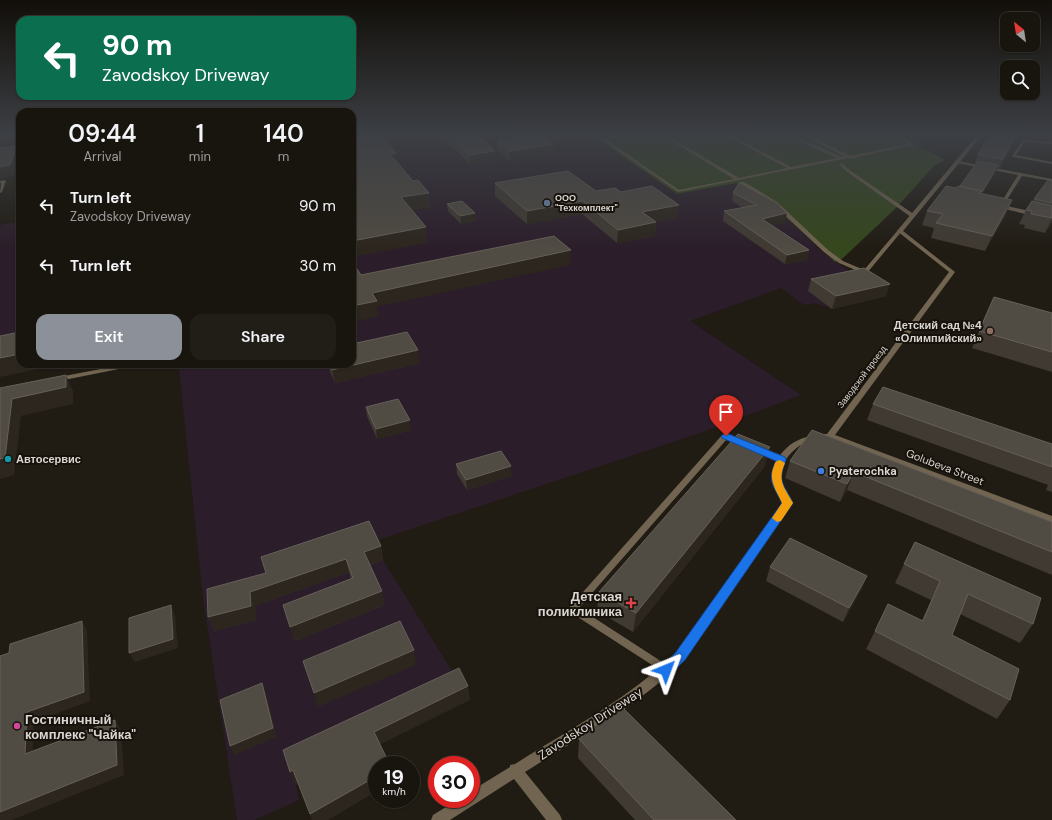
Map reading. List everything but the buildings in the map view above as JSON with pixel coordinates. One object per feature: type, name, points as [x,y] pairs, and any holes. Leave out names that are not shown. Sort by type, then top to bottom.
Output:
[{"type":"street","points":[[900,231],[949,172]]},
{"type":"street","points":[[933,192],[941,194]]},
{"type":"street","points":[[993,205],[1052,218]]},
{"type":"street","name":"Заводской проезд","points":[[830,436],[952,272],[900,231]]},
{"type":"street","name":"Zavodskoy Driveway","points":[[480,793],[634,696],[666,670],[680,656],[788,503],[776,480],[776,472],[781,460],[798,442],[811,438],[830,436]]},
{"type":"street","name":"Golubeva Street","points":[[830,436],[1052,520]]},
{"type":"street","points":[[515,770],[555,820]]},
{"type":"street","name":"Zavodskoy Driveway","points":[[438,820],[457,808]]},
{"type":"lane","points":[[651,172],[678,191],[740,181],[777,172]]},
{"type":"lane","points":[[726,172],[775,203],[826,251],[841,262],[865,272]]},
{"type":"lane","points":[[850,172],[913,216]]},
{"type":"lane","points":[[1013,172],[1052,180]]},
{"type":"lane","points":[[1000,207],[1022,174]]},
{"type":"lane","points":[[0,182],[4,181],[0,192]]},
{"type":"lane","points":[[853,275],[865,272],[900,231]]},
{"type":"lane","points":[[53,380],[117,368]]},
{"type":"lane","points":[[666,670],[573,609],[726,436],[781,460]]},
{"type":"shaded area","points":[[356,172],[646,172],[677,194],[737,183],[768,201],[825,254],[886,296],[832,309],[815,303],[804,305],[781,288],[690,321],[801,395],[700,433],[375,541],[383,560],[470,700],[296,785],[299,800],[254,820],[237,820],[203,598],[179,368],[356,368]]},
{"type":"shaded area","points":[[16,222],[16,334],[0,337],[0,225]]},
{"type":"green space","points":[[645,172],[928,172],[896,208],[842,259],[835,262],[768,201],[737,183],[677,194]]},
{"type":"slow traffic","points":[[777,518],[788,503],[780,491],[776,480],[776,472],[780,463]]},
{"type":"place","name":"ООО \"Техкомплект\"","points":[[547,203]]},
{"type":"place","name":"Детский сад №4 «Олимпийский»","points":[[990,331]]},
{"type":"place","name":"Автосервис","points":[[8,459]]},
{"type":"place","name":"Pyaterochka","points":[[821,471]]},
{"type":"place","name":"Детская поликлиника","points":[[631,603]]},
{"type":"place","name":"Гостиничный комплекс \"Чайка\"","points":[[17,726]]},
{"type":"route","points":[[666,670],[680,656],[788,503],[780,491],[776,480],[776,472],[781,460],[726,436]]}]
